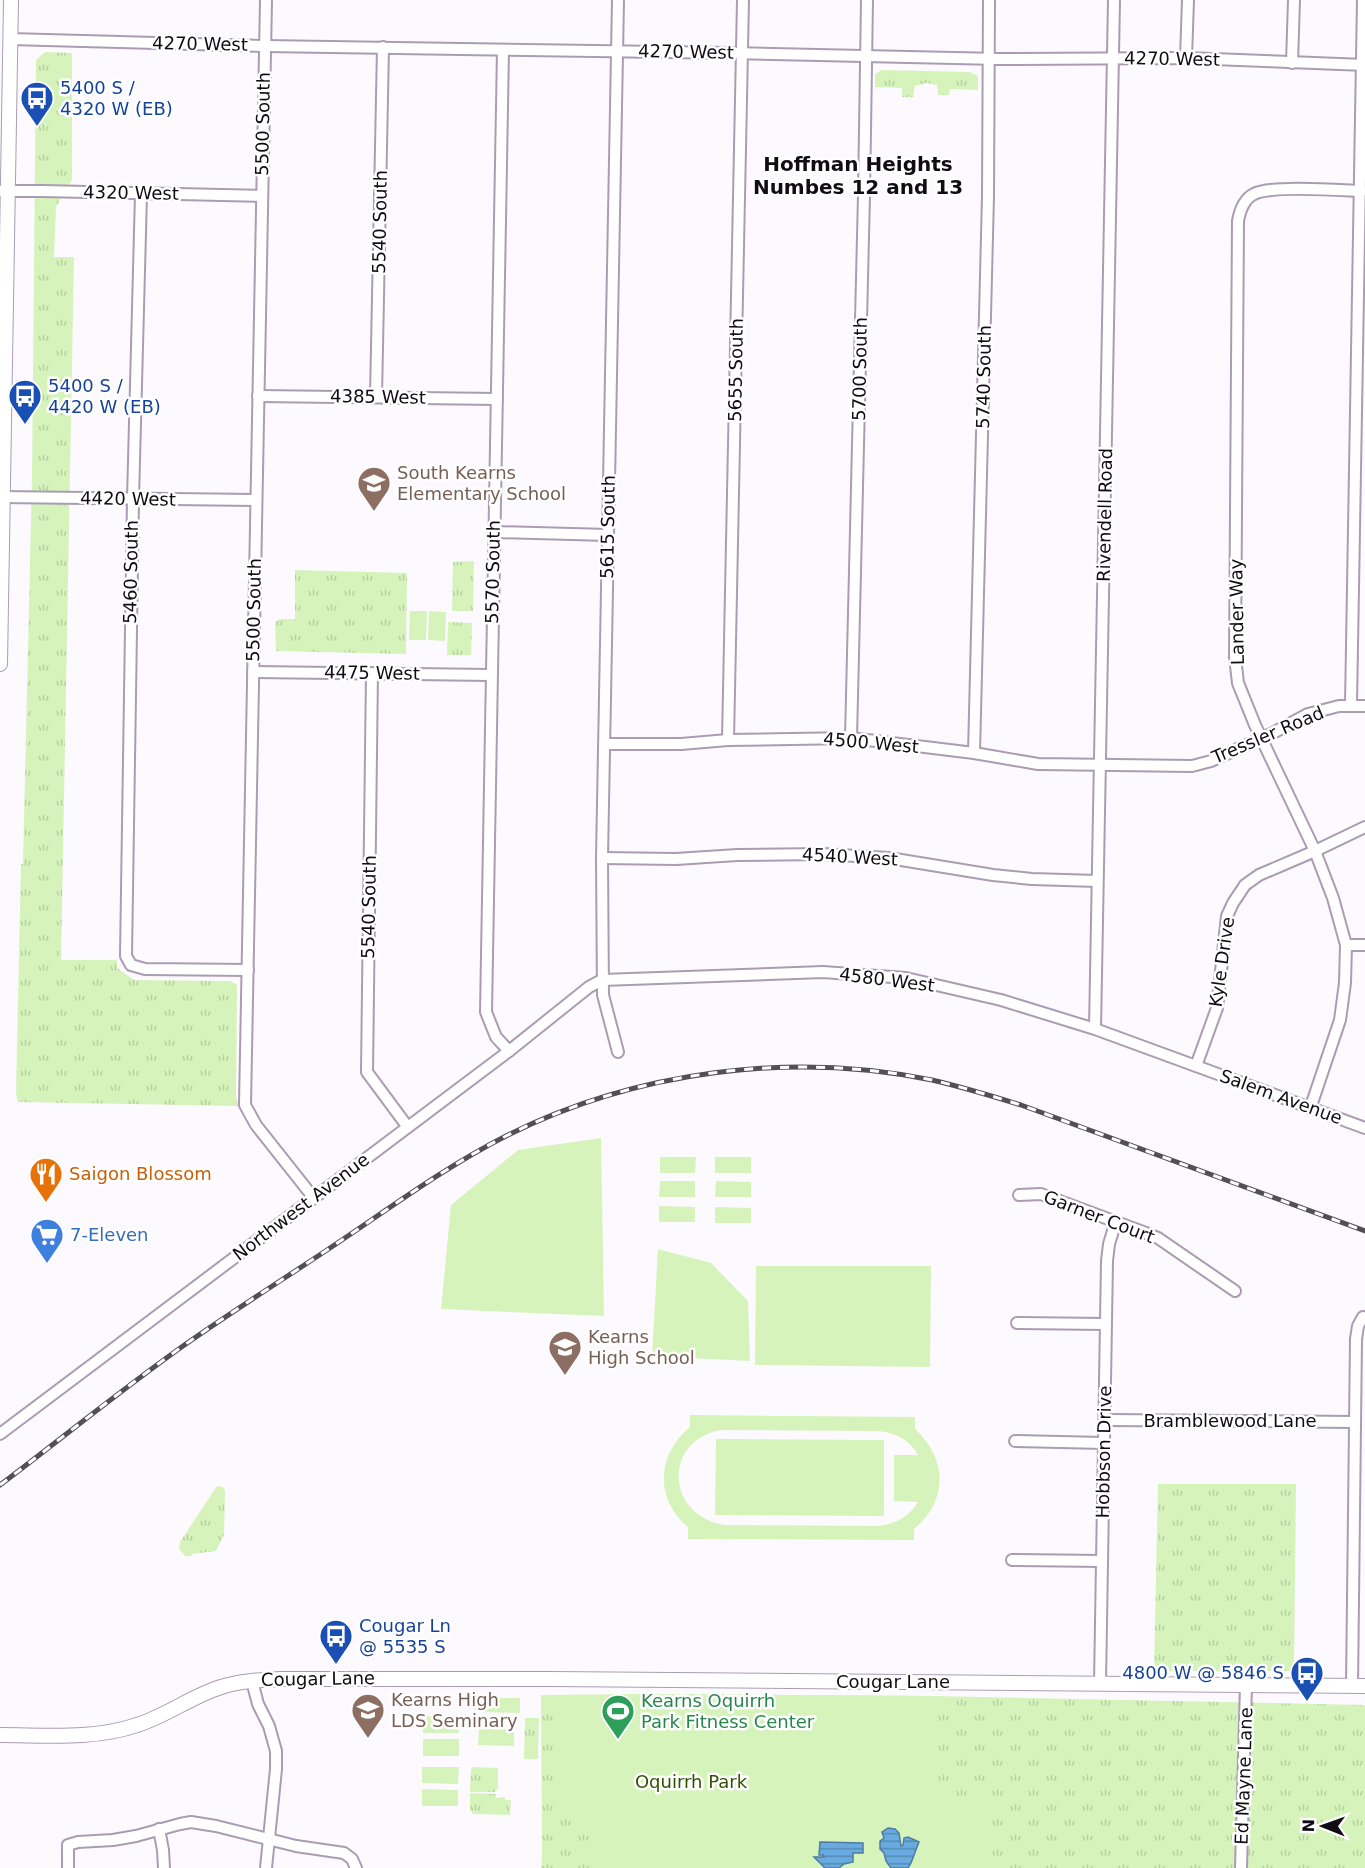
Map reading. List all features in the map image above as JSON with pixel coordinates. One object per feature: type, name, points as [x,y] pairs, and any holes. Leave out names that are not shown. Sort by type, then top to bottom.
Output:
[{"type":"main road","points":[[0,664],[4,191],[11,0]]},
{"type":"main road","name":"Cougar Lane","points":[[0,1735],[106,1733],[138,1725],[221,1687],[280,1679],[1359,1686]]},
{"type":"street","name":"5500 South","points":[[266,0],[245,1105],[256,1125],[313,1197]]},
{"type":"street","name":"5615 South","points":[[618,0],[602,858],[602,980],[606,1009],[618,1052]]},
{"type":"street","name":"5655 South","points":[[728,740],[743,0]]},
{"type":"street","name":"5700 South","points":[[851,738],[867,0]]},
{"type":"street","name":"5740 South","points":[[974,753],[988,196],[989,0]]},
{"type":"street","name":"Rivendell Road","points":[[1095,1029],[1114,0]]},
{"type":"street","points":[[1186,58],[1188,0]]},
{"type":"street","points":[[1292,63],[1294,0]]},
{"type":"street","points":[[1351,705],[1364,65],[1363,0]]},
{"type":"street","name":"4270 West","points":[[10,39],[988,59],[1186,58],[1364,65]]},
{"type":"street","name":"5540 South","points":[[376,397],[383,47]]},
{"type":"street","name":"5570 South","points":[[503,50],[486,1012],[496,1037],[508,1051]]},
{"type":"street","name":"Lander Way","points":[[1311,1109],[1340,1020],[1346,983],[1346,945],[1333,898],[1315,851],[1238,683],[1235,657],[1238,221],[1239,214],[1248,198],[1269,190],[1361,191]]},
{"type":"street","name":"4320 West","points":[[4,191],[262,196]]},
{"type":"street","name":"5460 South","points":[[141,194],[132,499],[125,951],[127,960],[138,968],[248,970]]},
{"type":"street","name":"4385 West","points":[[258,396],[497,399]]},
{"type":"street","name":"4420 West","points":[[2,497],[256,500]]},
{"type":"street","points":[[494,532],[608,535]]},
{"type":"street","name":"4475 West","points":[[253,672],[491,675]]},
{"type":"street","name":"5540 South","points":[[372,673],[367,1072],[408,1126]]},
{"type":"street","name":"Tressler Road","points":[[1100,765],[1192,766],[1262,738],[1308,714],[1339,706],[1365,706]]},
{"type":"street","name":"4500 West","points":[[605,744],[681,744],[728,740],[851,738],[974,753],[1038,764],[1100,765]]},
{"type":"street","name":"Kyle Drive","points":[[1196,1066],[1217,1008],[1227,916],[1245,885],[1259,875],[1365,827]]},
{"type":"street","name":"4540 West","points":[[602,858],[676,860],[748,855],[823,854],[888,858],[1032,879],[1097,881]]},
{"type":"street","points":[[1346,945],[1365,945]]},
{"type":"street","name":"4580 West","points":[[602,980],[823,972],[906,978],[1002,1000],[1095,1029],[1196,1066]]},
{"type":"street","name":"Northwest Avenue","points":[[0,1434],[508,1051],[589,987],[602,980]]},
{"type":"street","name":"Salem Avenue","points":[[1196,1066],[1365,1128]]},
{"type":"street","name":"Garner Court","points":[[1019,1195],[1041,1194],[1158,1238],[1235,1291]]},
{"type":"street","name":"Hobbson Drive","points":[[1100,1683],[1106,1324],[1109,1244],[1116,1221]]},
{"type":"street","points":[[1359,1686],[1354,1422],[1356,1339],[1358,1326],[1364,1318]]},
{"type":"street","points":[[1017,1323],[1106,1324]]},
{"type":"street","name":"Bramblewood Lane","points":[[1105,1420],[1354,1422]]},
{"type":"street","points":[[1015,1441],[1104,1443]]},
{"type":"street","points":[[1012,1560],[1102,1561]]},
{"type":"street","points":[[252,1681],[276,1751],[266,1868]]},
{"type":"street","name":"Ed Mayne Lane","points":[[1241,1868],[1246,1684]]},
{"type":"street","points":[[68,1868],[68,1845],[136,1836],[180,1824],[202,1823],[296,1846],[344,1853],[352,1859],[356,1868]]},
{"type":"street","points":[[159,1829],[164,1850],[164,1868]]},
{"type":"green space","points":[[45,52],[72,53],[72,180],[56,207],[54,257],[74,257],[61,960],[117,960],[117,968],[134,980],[230,981],[237,985],[236,1096],[238,1106],[18,1102],[16,1093],[32,477],[36,60]]},
{"type":"green space","points":[[882,70],[970,72],[978,76],[978,90],[950,89],[949,95],[938,95],[937,85],[926,83],[915,86],[913,97],[902,97],[902,88],[875,87],[875,74]]},
{"type":"green space","points":[[474,561],[473,611],[452,611],[453,562]]},
{"type":"green space","points":[[295,570],[407,573],[406,654],[276,651],[275,621],[295,619]]},
{"type":"green space","points":[[410,611],[427,611],[426,640],[409,640]]},
{"type":"green space","points":[[429,611],[446,612],[445,641],[428,640]]},
{"type":"green space","points":[[448,622],[472,623],[471,655],[447,655]]},
{"type":"green space","points":[[601,1138],[604,1316],[441,1309],[451,1205],[518,1150]]},
{"type":"green space","points":[[660,1157],[696,1157],[695,1173],[660,1173]]},
{"type":"green space","points":[[715,1157],[751,1157],[751,1173],[715,1173]]},
{"type":"green space","points":[[660,1181],[695,1181],[695,1197],[659,1197]]},
{"type":"green space","points":[[716,1181],[751,1182],[751,1197],[715,1197]]},
{"type":"green space","points":[[659,1206],[695,1207],[695,1222],[659,1222]]},
{"type":"green space","points":[[715,1207],[751,1208],[751,1223],[715,1223]]},
{"type":"green space","points":[[658,1249],[711,1263],[748,1301],[750,1361],[652,1356]]},
{"type":"green space","points":[[756,1266],[931,1266],[930,1367],[755,1365]]},
{"type":"green space","points":[[690,1415],[915,1417],[915,1429],[926,1440],[938,1466],[940,1479],[938,1492],[925,1518],[914,1529],[914,1540],[688,1539],[688,1527],[669,1503],[664,1477],[671,1450],[690,1427]],"holes":[[[721,1430],[891,1433],[901,1438],[918,1455],[894,1455],[894,1501],[918,1502],[906,1516],[890,1524],[878,1526],[724,1525],[704,1518],[690,1507],[682,1493],[679,1477],[681,1462],[689,1448],[702,1437]]]},
{"type":"green space","points":[[716,1439],[884,1440],[884,1516],[715,1515]]},
{"type":"green space","points":[[1158,1484],[1296,1484],[1294,1671],[1154,1671]]},
{"type":"green space","points":[[217,1486],[223,1487],[225,1491],[224,1535],[216,1551],[185,1556],[179,1549],[180,1542]]},
{"type":"green space","name":"Oquirrh Park","points":[[541,1695],[933,1696],[1365,1705],[1365,1868],[541,1868]]},
{"type":"green space","points":[[560,1695],[933,1696],[932,1801],[985,1804],[987,1809],[987,1868],[592,1868],[592,1830],[559,1794]]},
{"type":"green space","points":[[475,1698],[520,1698],[520,1713],[475,1712]]},
{"type":"green space","points":[[423,1716],[459,1717],[459,1733],[423,1733]]},
{"type":"green space","points":[[525,1718],[539,1718],[538,1759],[524,1759]]},
{"type":"green space","points":[[479,1729],[514,1729],[514,1746],[478,1745]]},
{"type":"green space","points":[[423,1739],[459,1739],[459,1756],[423,1756]]},
{"type":"green space","points":[[422,1767],[459,1767],[458,1784],[422,1783]]},
{"type":"green space","points":[[473,1767],[498,1768],[496,1792],[470,1792]]},
{"type":"green space","points":[[422,1789],[458,1790],[458,1806],[422,1806]]},
{"type":"green space","points":[[470,1793],[496,1794],[496,1798],[505,1797],[505,1800],[511,1800],[510,1815],[472,1814]]},
{"type":"water","points":[[888,1828],[895,1829],[899,1833],[901,1846],[904,1838],[908,1837],[919,1842],[908,1868],[891,1868],[880,1849],[880,1841],[884,1838],[882,1832]]},
{"type":"water","points":[[820,1842],[863,1843],[863,1853],[853,1853],[853,1862],[839,1868],[825,1868],[814,1857],[824,1857],[819,1855]]},
{"type":"railway","points":[[0,1485],[183,1346],[460,1162],[506,1136],[556,1114],[607,1096],[660,1082],[714,1073],[769,1068],[824,1067],[879,1071],[932,1080],[1021,1105],[1365,1231]]},
{"type":"place","name":"5400 S / 4320 W (EB)","points":[[37,127]]},
{"type":"place","name":"5400 S / 4420 W (EB)","points":[[25,425]]},
{"type":"place","name":"South Kearns Elementary School","points":[[374,512]]},
{"type":"place","name":"Saigon Blossom","points":[[46,1203]]},
{"type":"place","name":"7-Eleven","points":[[47,1264]]},
{"type":"place","name":"Kearns High School","points":[[565,1376]]},
{"type":"place","name":"Cougar Ln @ 5535 S","points":[[336,1665]]},
{"type":"place","name":"4800 W @ 5846 S","points":[[1307,1702]]},
{"type":"place","name":"Kearns High LDS Seminary","points":[[368,1739]]},
{"type":"place","name":"Kearns Oquirrh Park Fitness Center","points":[[618,1740]]},
{"type":"district","name":"Hoffman Heights Numbes 12 and 13","points":[[858,176]]}]
